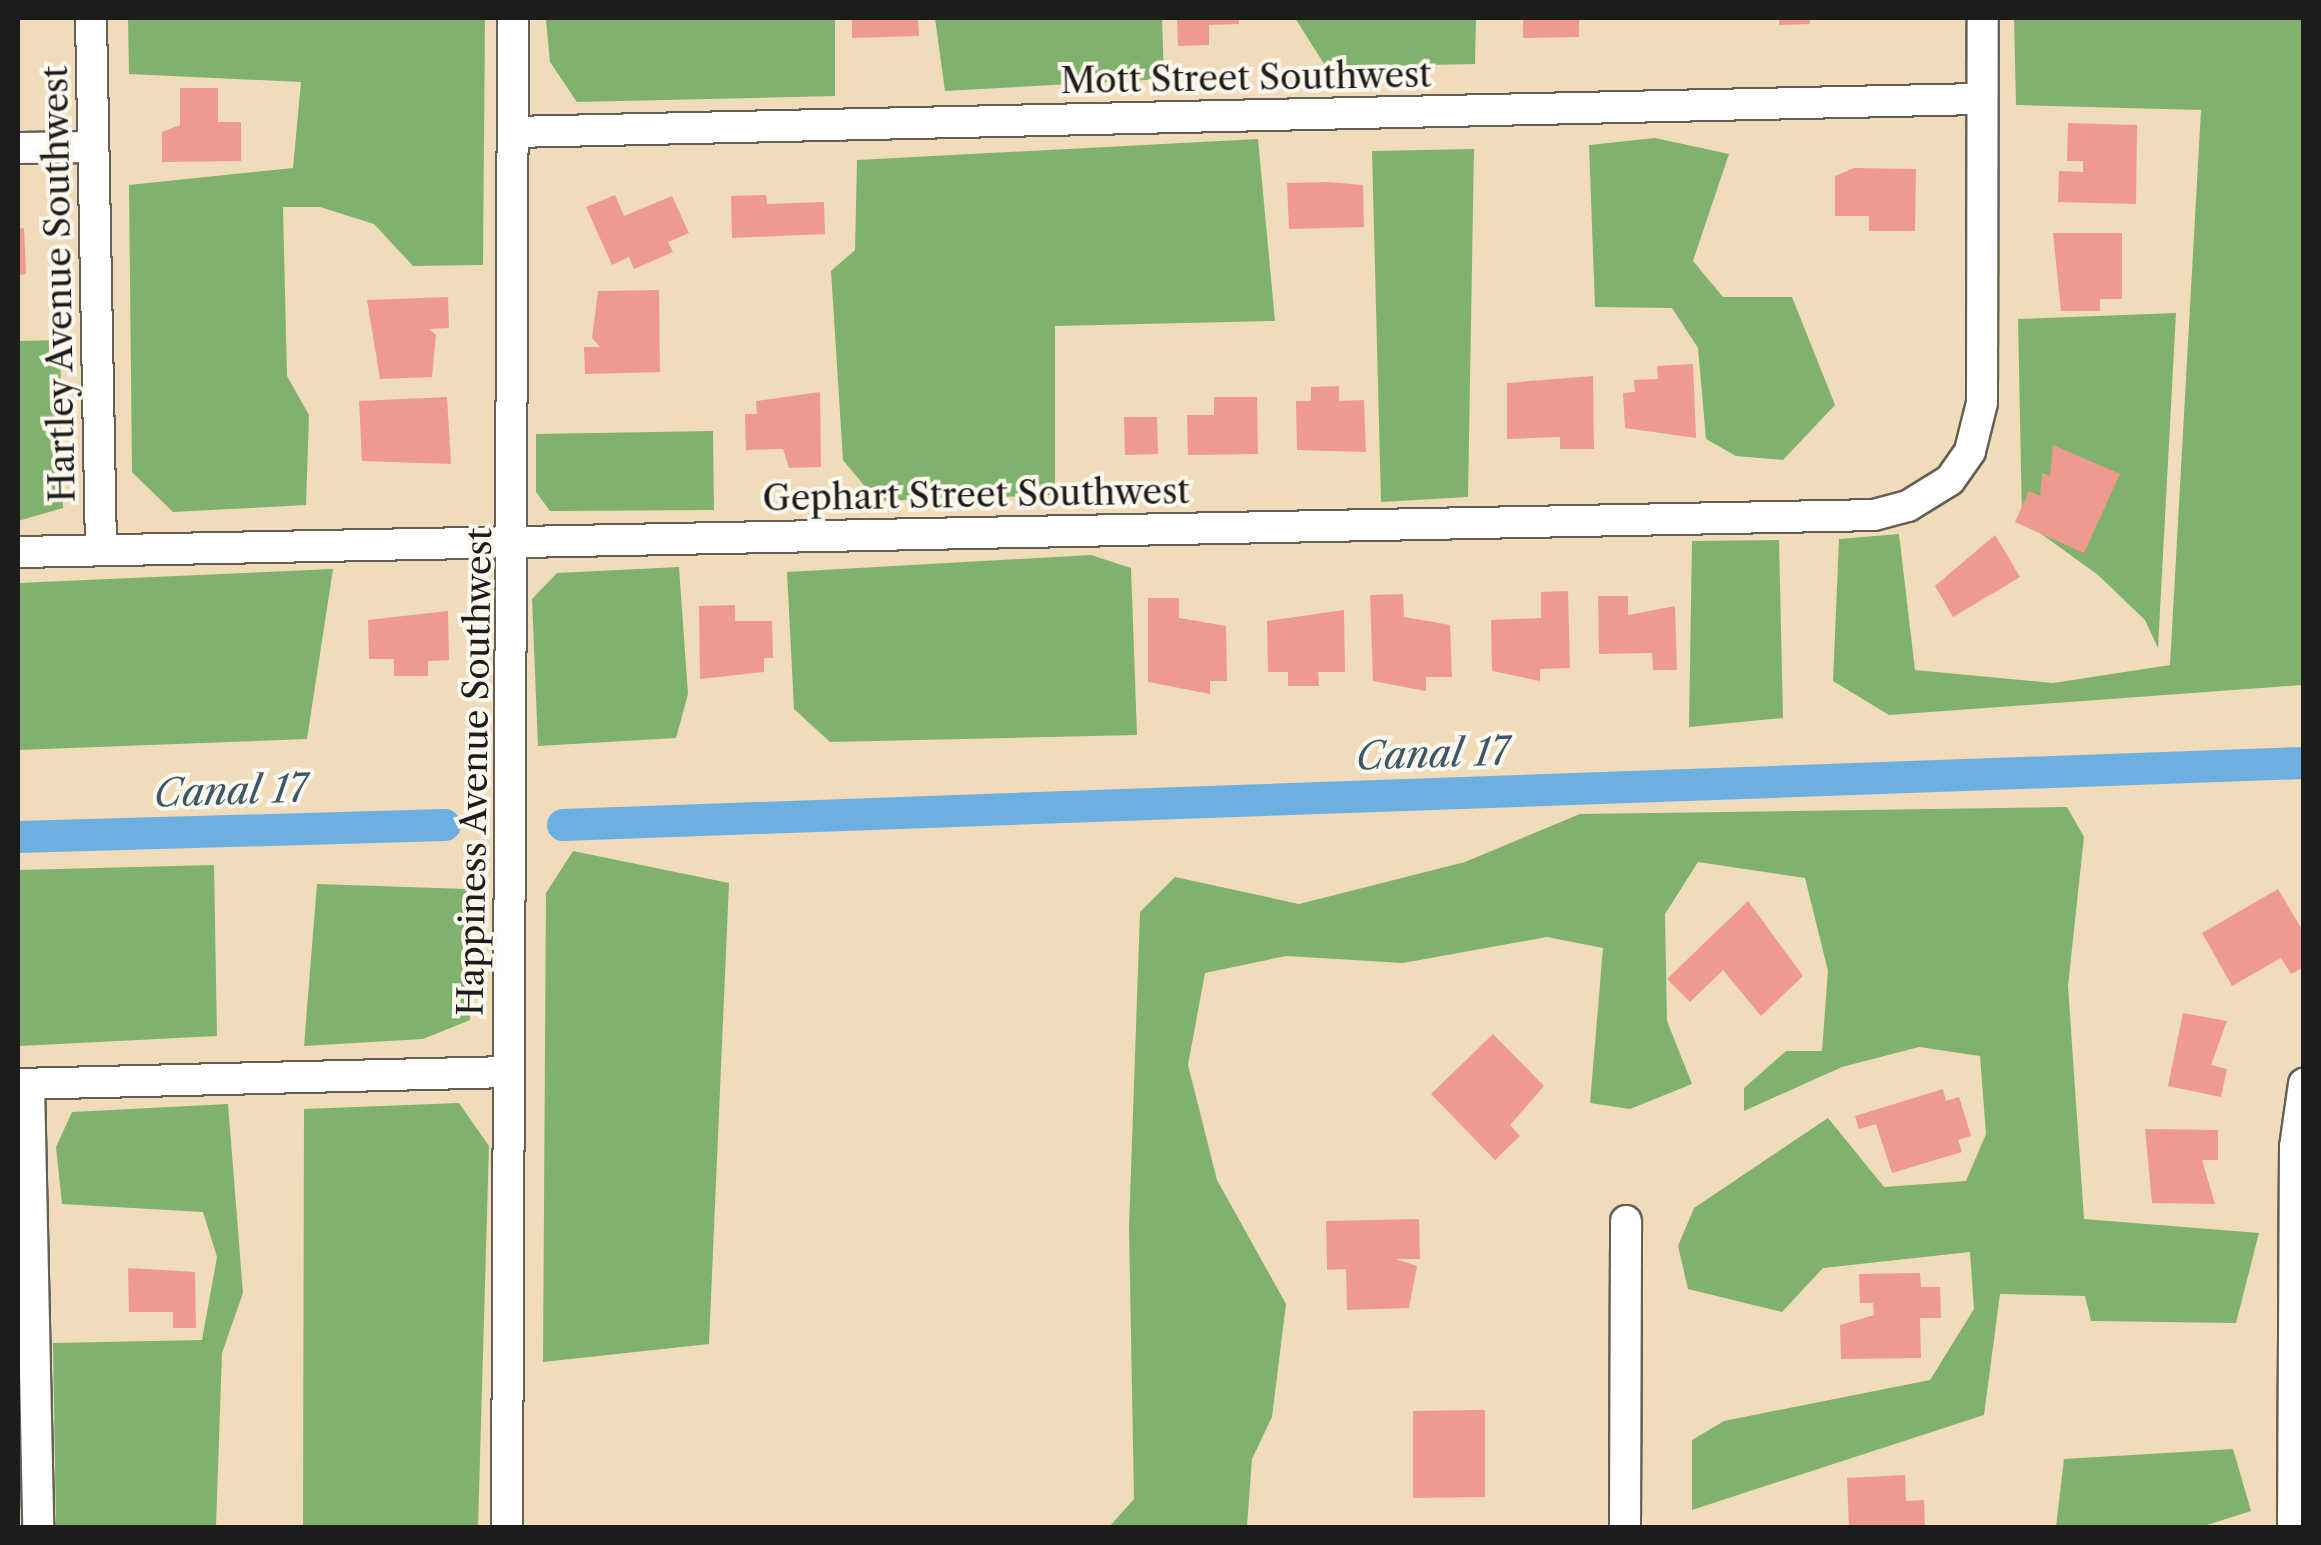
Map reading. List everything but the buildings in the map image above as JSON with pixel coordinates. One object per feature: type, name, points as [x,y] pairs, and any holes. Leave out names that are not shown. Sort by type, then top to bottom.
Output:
[{"type":"street","name":"Hartley Avenue Southwest","points":[[91,18],[102,550]]},
{"type":"street","name":"Happiness Avenue Southwest","points":[[507,1528],[508,1072],[516,542],[513,18]]},
{"type":"street","points":[[1981,99],[1983,18]]},
{"type":"street","name":"Mott Street Southwest","points":[[513,132],[1981,99]]},
{"type":"street","name":"Gephart Street Southwest","points":[[18,552],[1874,515],[1931,494],[1970,451],[1982,404],[1981,99]]},
{"type":"street","points":[[18,148],[94,147]]},
{"type":"street","points":[[38,1528],[23,1084],[508,1072]]},
{"type":"street","points":[[2293,1528],[2294,1147],[2304,1084]]},
{"type":"street","points":[[1625,1528],[1626,1221]]},
{"type":"green space","points":[[128,18],[485,18],[483,265],[413,266],[374,224],[320,207],[283,207],[287,376],[309,415],[306,505],[173,512],[132,472],[129,185],[293,168],[301,82],[129,74]]},
{"type":"green space","points":[[835,18],[835,96],[577,102],[550,62],[546,20]]},
{"type":"green space","points":[[935,18],[1162,18],[1164,79],[945,91]]},
{"type":"green space","points":[[1295,18],[1476,18],[1475,64],[1326,67]]},
{"type":"green space","points":[[2014,18],[2303,18],[2303,685],[1889,715],[1833,681],[1839,539],[1899,534],[1915,670],[2053,683],[2170,665],[2201,110],[2016,105]]},
{"type":"green space","points":[[1655,138],[1729,154],[1693,261],[1723,297],[1792,297],[1835,405],[1783,460],[1736,456],[1706,439],[1698,348],[1672,308],[1595,307],[1589,145]]},
{"type":"green space","points":[[1258,139],[1275,321],[1055,326],[1055,495],[877,501],[843,460],[831,271],[855,250],[857,160]]},
{"type":"green space","points":[[1474,149],[1468,497],[1381,502],[1372,151]]},
{"type":"green space","points":[[2176,313],[2158,648],[2145,620],[2098,575],[2022,520],[2018,319]]},
{"type":"green space","points":[[60,340],[63,508],[18,521],[18,341]]},
{"type":"green space","points":[[713,431],[714,510],[550,511],[536,492],[536,434]]},
{"type":"green space","points":[[1779,540],[1783,718],[1689,727],[1692,541]]},
{"type":"green space","points":[[1091,555],[1131,568],[1137,735],[830,742],[794,709],[787,572]]},
{"type":"green space","points":[[679,567],[688,694],[676,738],[538,746],[532,599],[557,573]]},
{"type":"green space","points":[[333,569],[307,739],[18,750],[18,583]]},
{"type":"green space","points":[[2067,807],[2084,837],[2068,986],[2084,1219],[2259,1233],[2236,1323],[2091,1321],[2085,1296],[2000,1294],[1984,1415],[1692,1510],[1692,1440],[1724,1421],[1930,1380],[1974,1309],[1970,1252],[1823,1268],[1782,1312],[1688,1289],[1678,1246],[1694,1208],[1828,1118],[1884,1187],[1966,1181],[1986,1134],[1980,1056],[1919,1047],[1842,1067],[1744,1111],[1744,1088],[1786,1051],[1822,1051],[1828,971],[1805,878],[1698,862],[1665,914],[1667,1021],[1692,1084],[1630,1109],[1590,1103],[1603,948],[1547,937],[1403,963],[1286,956],[1205,973],[1188,1065],[1217,1180],[1286,1304],[1272,1417],[1252,1459],[1247,1527],[1109,1527],[1134,1499],[1129,1227],[1140,912],[1175,877],[1299,904],[1465,862],[1580,814]]},
{"type":"green space","points":[[573,851],[729,883],[709,1344],[543,1362],[546,893]]},
{"type":"green space","points":[[214,865],[217,1036],[19,1046],[18,870]]},
{"type":"green space","points":[[317,884],[467,889],[470,1020],[423,1039],[304,1046]]},
{"type":"green space","points":[[459,1103],[489,1146],[478,1527],[303,1527],[304,1109]]},
{"type":"green space","points":[[228,1104],[243,1293],[222,1353],[216,1527],[56,1527],[53,1343],[202,1340],[217,1257],[203,1212],[62,1204],[56,1147],[72,1112]]},
{"type":"green space","points":[[2233,1449],[2251,1511],[2201,1527],[2056,1527],[2064,1459]]},
{"type":"waterway","name":"Canal 17","points":[[563,825],[2304,763]]},
{"type":"waterway","name":"Canal 17","points":[[18,837],[445,825]]}]
